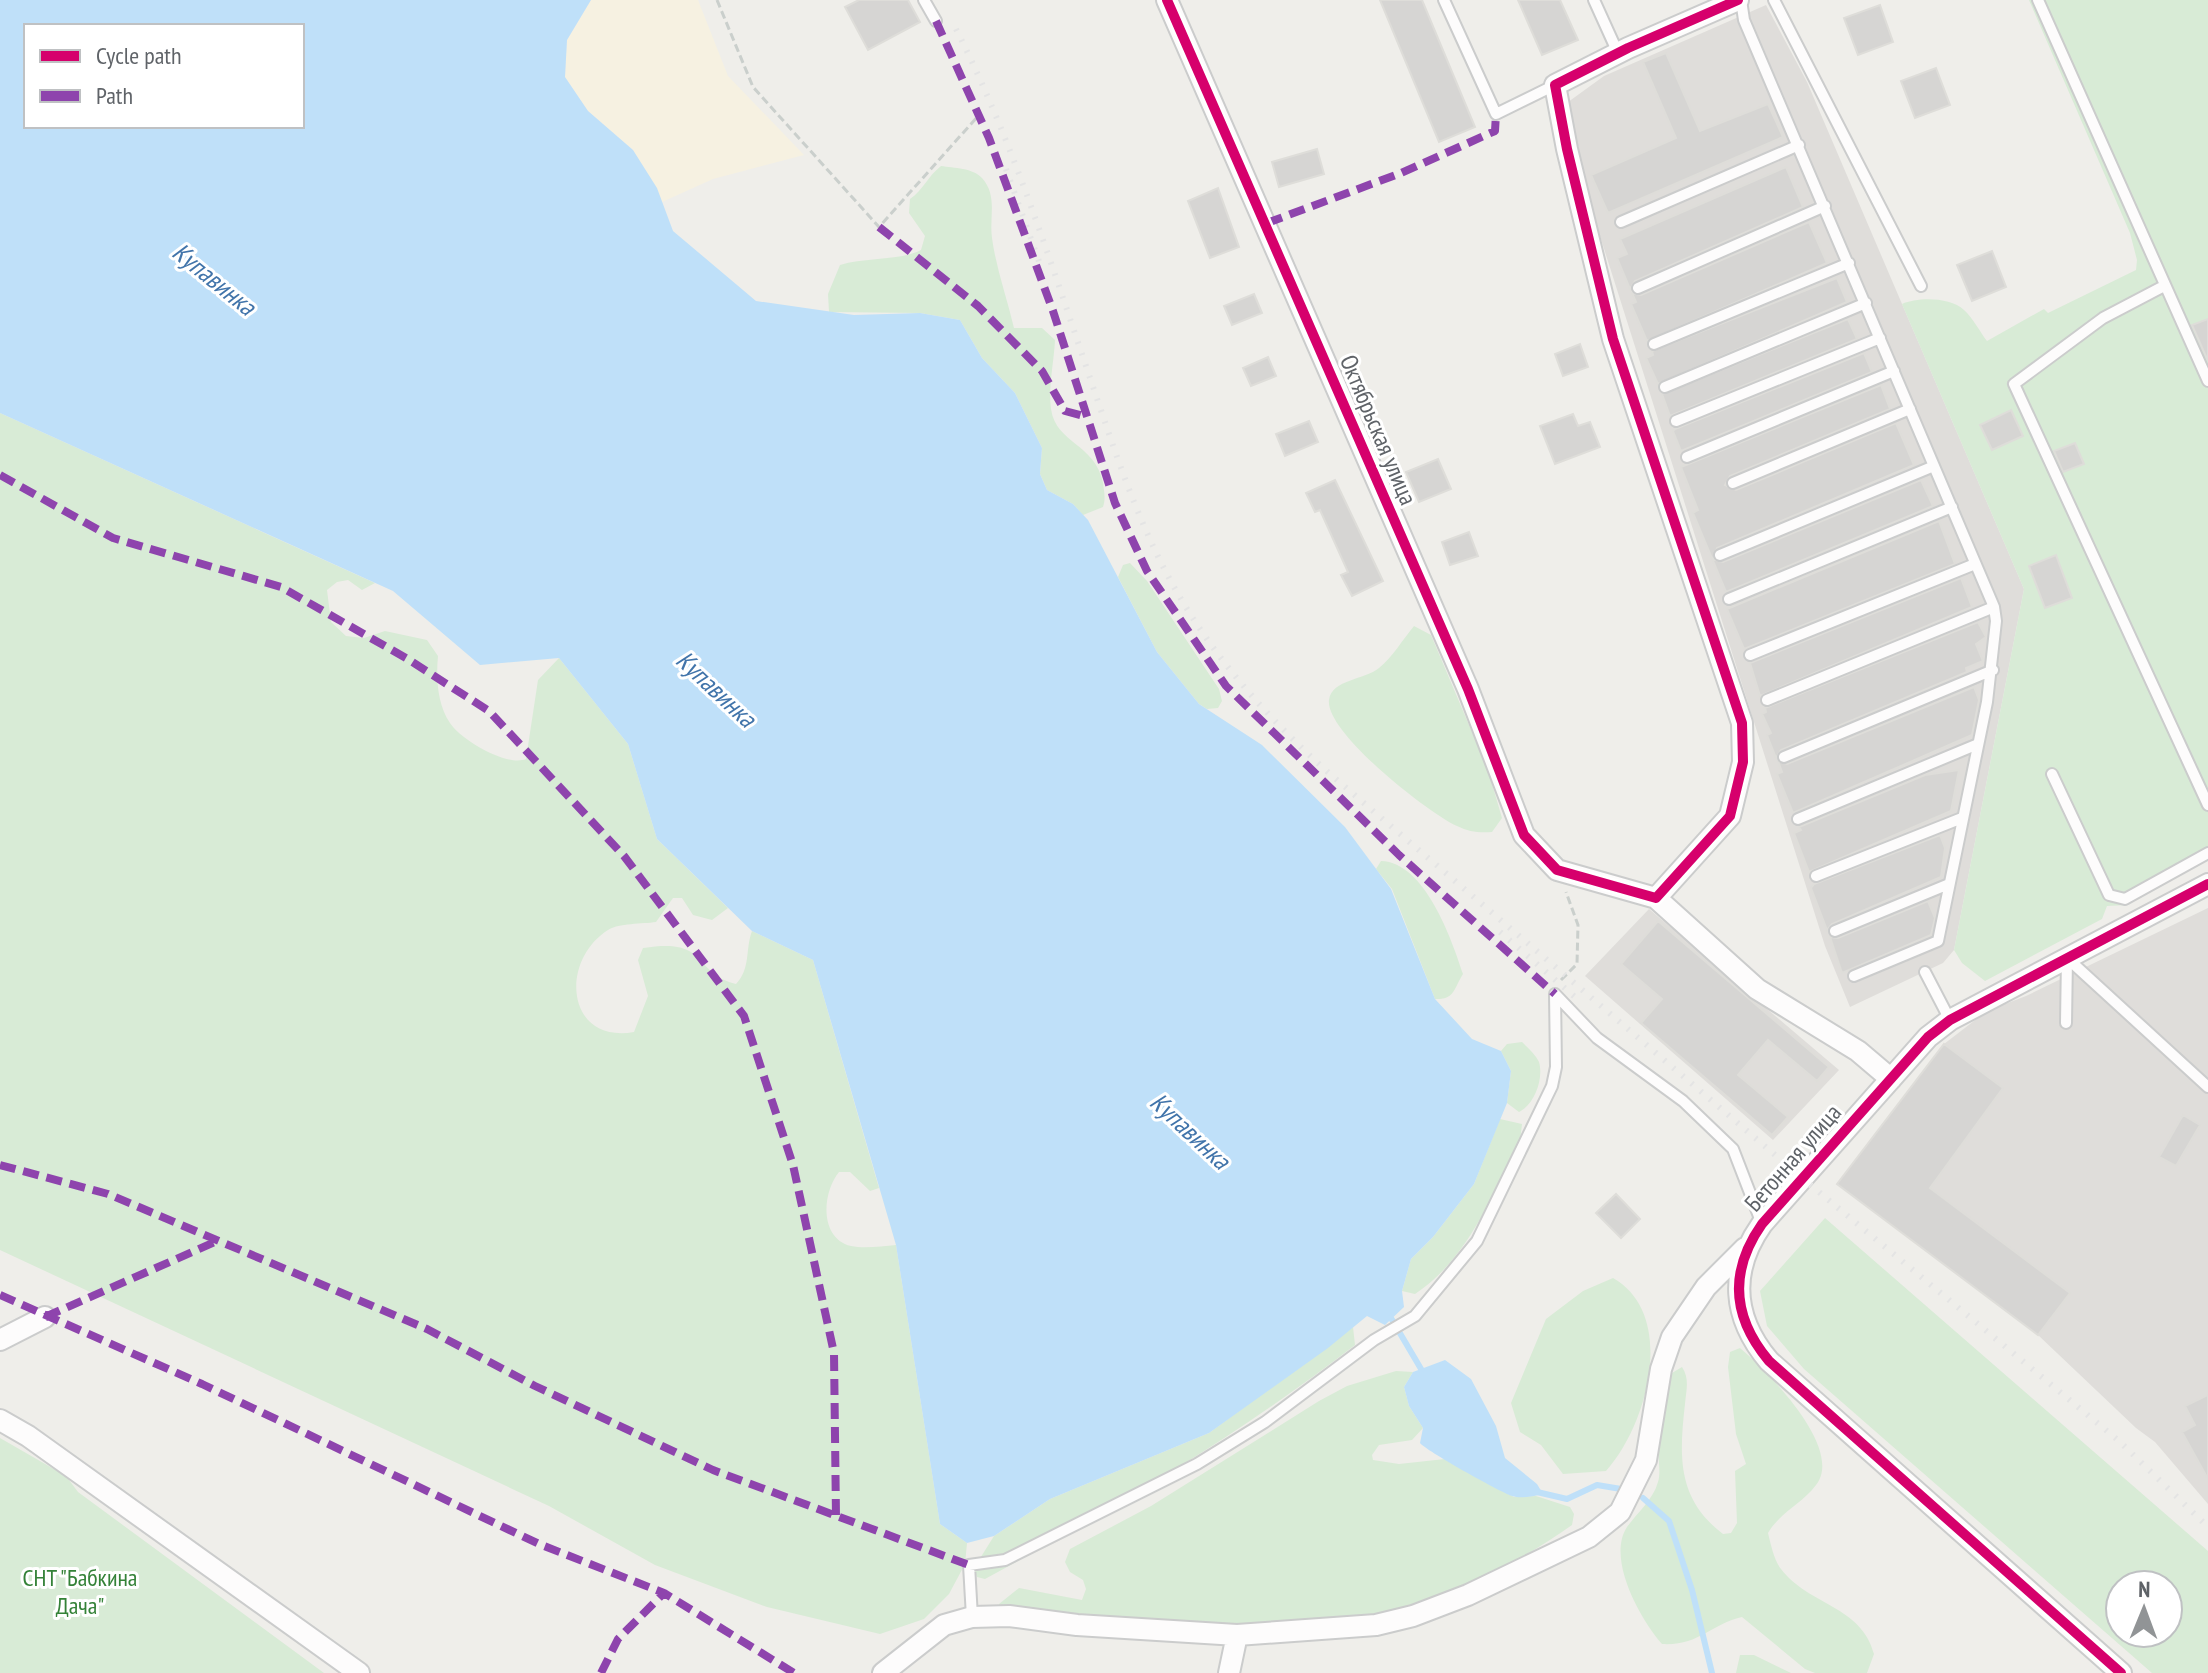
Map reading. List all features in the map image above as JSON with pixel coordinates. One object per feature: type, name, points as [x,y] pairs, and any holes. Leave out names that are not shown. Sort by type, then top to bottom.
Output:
[{"type":"street","name":"Октябрьская улица","points":[[1167,0],[1468,689],[1524,835],[1557,870]]},
{"type":"street","points":[[1656,898],[1730,816],[1743,762],[1742,723],[1613,339],[1567,149],[1555,85],[1618,53],[1739,0]]},
{"type":"street","points":[[1557,870],[1656,898],[1757,989],[1858,1051],[1891,1079]]},
{"type":"street","name":"Бетонная улица","points":[[2121,1673],[1769,1361],[1754,1343],[1741,1311],[1738,1277],[1745,1248],[1762,1224],[1928,1037],[1950,1020],[2208,884]]},
{"type":"street","points":[[883,1673],[944,1625],[972,1617],[1009,1616],[1077,1625],[1237,1635],[1376,1625],[1413,1616],[1468,1595],[1610,1523],[1620,1512],[1646,1460],[1661,1369],[1672,1337],[1706,1287],[1745,1248]]},
{"type":"street","points":[[0,1340],[45,1317]]},
{"type":"street","points":[[0,1420],[28,1436],[359,1673]]},
{"type":"street","points":[[1229,1673],[1237,1635]]},
{"type":"lane","points":[[1444,0],[1496,114],[1555,85]]},
{"type":"lane","points":[[1594,0],[1618,53]]},
{"type":"lane","points":[[1739,0],[1744,20],[1994,607],[1993,670],[1938,941],[1854,976]]},
{"type":"lane","points":[[1774,0],[1921,286]]},
{"type":"lane","points":[[2038,0],[2208,381]]},
{"type":"lane","points":[[928,1],[936,21]]},
{"type":"lane","points":[[1621,222],[1799,145]]},
{"type":"lane","points":[[1638,288],[1825,206]]},
{"type":"lane","points":[[1654,344],[1849,263]]},
{"type":"lane","points":[[2164,286],[2103,318],[2014,384],[2208,805]]},
{"type":"lane","points":[[1665,387],[1866,303]]},
{"type":"lane","points":[[1676,421],[1880,338]]},
{"type":"lane","points":[[1687,457],[1894,371]]},
{"type":"lane","points":[[1733,483],[1910,409]]},
{"type":"lane","points":[[1720,555],[1934,466]]},
{"type":"lane","points":[[1729,599],[1952,507]]},
{"type":"lane","points":[[1750,655],[1975,564]]},
{"type":"lane","points":[[1767,700],[1994,607]]},
{"type":"lane","points":[[1784,757],[1993,670]]},
{"type":"lane","points":[[1798,819],[1978,744]]},
{"type":"lane","points":[[2052,774],[2109,895],[2116,899],[2125,899],[2208,853]]},
{"type":"lane","points":[[1816,876],[1962,818]]},
{"type":"lane","points":[[1835,931],[1949,884]]},
{"type":"lane","points":[[2066,1023],[2067,958]]},
{"type":"lane","points":[[2067,958],[2206,1083]]},
{"type":"lane","points":[[1925,972],[1950,1020]]},
{"type":"lane","points":[[1555,994],[1597,1038],[1683,1101],[1733,1149],[1762,1224]]},
{"type":"lane","points":[[972,1617],[969,1565],[1005,1560],[1197,1464],[1265,1422],[1374,1340],[1415,1316],[1477,1241],[1552,1086],[1556,1067],[1555,994]]},
{"type":"path","points":[[717,0],[753,87],[879,227],[979,115]]},
{"type":"path","points":[[1555,994],[1558,983],[1577,964],[1578,925],[1557,870]]},
{"type":"shaded area","points":[[1766,5],[1807,82],[2024,589],[1954,950],[1943,963],[1850,1007],[1825,946],[1587,195],[1564,105],[1604,76]]},
{"type":"shaded area","points":[[2208,908],[2208,1504],[2155,1442],[2136,1428],[2038,1335],[1837,1184],[1944,1044],[1987,1011],[2026,996]]},
{"type":"shaded area","points":[[1649,909],[1839,1070],[1773,1140],[1585,976]]},
{"type":"green space","points":[[2029,0],[2208,0],[2208,860],[2127,905],[2107,906],[2102,919],[1985,981],[1962,963],[1954,950],[2024,589],[1902,304],[1934,300],[1958,306],[1987,341],[2044,309],[2048,313],[2136,270],[2137,260],[2130,233]]},
{"type":"green space","points":[[941,166],[974,172],[987,185],[991,199],[994,249],[1014,328],[1042,328],[1055,340],[1050,401],[1054,421],[1099,470],[1104,492],[1103,507],[1083,515],[1073,504],[1047,490],[1040,474],[1042,448],[1015,393],[982,358],[960,320],[920,313],[829,312],[828,294],[840,265],[903,256],[921,250],[925,236],[909,213],[910,199]]},
{"type":"green space","points":[[0,413],[375,583],[362,590],[348,580],[337,582],[327,590],[331,622],[346,636],[364,638],[385,631],[427,640],[438,656],[438,690],[450,723],[464,737],[497,756],[526,759],[538,680],[559,658],[628,744],[657,839],[728,908],[712,920],[693,915],[682,898],[673,898],[656,922],[608,930],[592,944],[582,961],[577,979],[577,997],[583,1013],[594,1025],[611,1032],[634,1032],[648,996],[638,960],[643,948],[664,946],[690,951],[712,972],[736,984],[746,965],[752,931],[813,960],[879,1188],[870,1191],[850,1172],[839,1172],[829,1191],[829,1225],[833,1234],[851,1246],[896,1245],[940,1524],[967,1543],[965,1564],[949,1594],[924,1619],[880,1634],[767,1607],[655,1565],[549,1506],[0,1250]]},
{"type":"green space","points":[[1130,563],[1147,581],[1219,689],[1222,701],[1218,708],[1207,709],[1199,704],[1157,652],[1118,577],[1123,565]]},
{"type":"green space","points":[[1414,626],[1431,635],[1488,770],[1502,818],[1492,832],[1461,828],[1424,805],[1360,751],[1332,714],[1331,693],[1342,684],[1379,668]]},
{"type":"green space","points":[[1381,861],[1397,865],[1411,874],[1444,924],[1463,974],[1447,997],[1435,999],[1392,889],[1376,869]]},
{"type":"green space","points":[[1522,1042],[1538,1059],[1540,1076],[1533,1098],[1519,1112],[1507,1103],[1511,1071],[1501,1051],[1507,1044]]},
{"type":"green space","points":[[1500,1119],[1522,1124],[1520,1141],[1477,1225],[1434,1280],[1415,1294],[1402,1291],[1411,1259],[1433,1237],[1474,1184]]},
{"type":"green space","points":[[1825,1218],[2208,1551],[2208,1673],[2152,1673],[2125,1649],[2184,1649],[2184,1569],[2104,1569],[2104,1631],[1804,1369],[1767,1326],[1760,1291]]},
{"type":"green space","points":[[1613,1278],[1633,1295],[1645,1317],[1650,1343],[1649,1372],[1643,1400],[1634,1427],[1606,1471],[1563,1474],[1541,1445],[1520,1432],[1511,1403],[1546,1319],[1583,1291]]},
{"type":"green space","points":[[1353,1327],[1355,1345],[1221,1440],[1033,1553],[985,1579],[977,1577],[974,1568],[994,1536],[1050,1499],[1209,1433]]},
{"type":"green space","points":[[1740,1348],[1767,1373],[1799,1411],[1820,1451],[1822,1469],[1816,1485],[1768,1533],[1775,1557],[1792,1581],[1846,1616],[1868,1638],[1874,1654],[1867,1673],[1815,1673],[1805,1669],[1742,1617],[1685,1642],[1662,1644],[1636,1605],[1629,1588],[1623,1572],[1622,1540],[1627,1527],[1656,1489],[1661,1432],[1672,1373],[1682,1367],[1687,1385],[1682,1459],[1689,1491],[1708,1521],[1723,1534],[1731,1533],[1737,1523],[1735,1471],[1746,1464],[1736,1434],[1728,1367],[1730,1352]]},
{"type":"green space","points":[[1396,1371],[1413,1372],[1404,1387],[1409,1406],[1423,1428],[1412,1440],[1379,1445],[1372,1455],[1373,1460],[1399,1464],[1445,1459],[1514,1497],[1536,1496],[1570,1507],[1574,1514],[1572,1525],[1526,1555],[1474,1582],[1419,1604],[1367,1618],[1278,1626],[1231,1626],[1000,1613],[999,1604],[1019,1588],[1082,1600],[1086,1589],[1083,1580],[1070,1572],[1065,1562],[1070,1549],[1151,1506],[1319,1401],[1347,1386]]},
{"type":"green space","name":"СНТ \"Бабкина Дача\"","points":[[0,1438],[66,1476],[78,1492],[324,1673],[0,1673]]},
{"type":"green space","points":[[1740,1655],[1754,1655],[1791,1673],[1736,1673]]},
{"type":"sand","points":[[591,0],[698,0],[728,76],[804,155],[713,179],[662,202],[633,150],[588,111],[565,77],[567,40]]},
{"type":"water","name":"Купавинка","points":[[0,0],[591,0],[567,40],[565,77],[588,111],[633,150],[657,188],[673,231],[756,301],[854,315],[920,313],[960,320],[982,358],[1015,393],[1042,448],[1040,474],[1047,490],[1073,504],[1088,520],[1157,652],[1199,704],[1262,745],[1345,827],[1391,889],[1435,999],[1472,1039],[1501,1051],[1511,1071],[1507,1103],[1474,1184],[1433,1237],[1411,1259],[1402,1291],[1404,1307],[1385,1325],[1367,1316],[1328,1348],[1209,1433],[1050,1499],[994,1536],[967,1543],[940,1524],[896,1245],[813,960],[752,931],[657,839],[628,744],[559,658],[480,665],[393,591],[0,413]]},
{"type":"water","points":[[1445,1360],[1471,1379],[1496,1426],[1505,1458],[1537,1484],[1543,1494],[1512,1496],[1463,1471],[1420,1443],[1423,1428],[1409,1406],[1404,1387],[1413,1372]]},
{"type":"building","points":[[859,0],[908,0],[920,22],[868,50],[845,7]]},
{"type":"building","points":[[1380,0],[1422,0],[1475,127],[1439,142]]},
{"type":"building","points":[[1518,0],[1560,0],[1578,40],[1542,55]]},
{"type":"building","points":[[1880,5],[1893,42],[1858,55],[1844,18]]},
{"type":"building","points":[[1666,53],[1700,131],[1768,104],[1783,137],[1608,213],[1591,175],[1676,138],[1643,62]]},
{"type":"building","points":[[1936,68],[1950,105],[1915,118],[1901,81]]},
{"type":"building","points":[[1317,149],[1324,174],[1279,187],[1272,162]]},
{"type":"building","points":[[1786,167],[1803,207],[1635,281],[1630,289],[1617,258],[1627,254],[1620,239]]},
{"type":"building","points":[[1218,188],[1239,247],[1210,258],[1188,201]]},
{"type":"building","points":[[1809,222],[1827,263],[1647,341],[1631,304],[1636,302],[1632,293],[1641,295]]},
{"type":"building","points":[[1992,251],[2006,287],[1972,301],[1957,265]]},
{"type":"building","points":[[1837,278],[1847,302],[1658,384],[1646,358],[1653,355],[1652,351]]},
{"type":"building","points":[[1254,294],[1262,313],[1232,325],[1224,306]]},
{"type":"building","points":[[1848,319],[1857,339],[1670,416],[1662,394]]},
{"type":"building","points":[[2208,319],[2208,361],[2192,325]]},
{"type":"building","points":[[1580,344],[1588,367],[1563,376],[1555,354]]},
{"type":"building","points":[[1864,353],[1872,372],[1681,451],[1673,431],[1675,429]]},
{"type":"building","points":[[1268,357],[1276,376],[1251,386],[1243,368]]},
{"type":"building","points":[[1881,385],[1890,409],[1730,476],[1725,485],[1736,490],[1896,423],[1914,465],[1717,548],[1713,559],[1723,562],[1921,480],[1933,506],[1726,592],[1693,513],[1698,510],[1681,467]]},
{"type":"building","points":[[2011,410],[2023,436],[1992,450],[1980,425]]},
{"type":"building","points":[[1573,414],[1578,426],[1590,422],[1600,447],[1555,464],[1540,426]]},
{"type":"building","points":[[1309,421],[1318,442],[1285,456],[1276,434]]},
{"type":"building","points":[[2075,443],[2084,464],[2063,472],[2054,451]]},
{"type":"building","points":[[1438,459],[1451,489],[1419,502],[1406,472]]},
{"type":"building","points":[[1335,480],[1383,581],[1352,596],[1341,575],[1348,572],[1320,510],[1315,512],[1306,493]]},
{"type":"building","points":[[1939,521],[1955,564],[1744,649],[1727,609]]},
{"type":"building","points":[[1469,532],[1478,556],[1450,565],[1442,542]]},
{"type":"building","points":[[2056,555],[2072,598],[2045,608],[2029,566]]},
{"type":"building","points":[[1961,578],[1972,607],[1760,696],[1750,663]]},
{"type":"building","points":[[1978,622],[1986,637],[1976,644],[1983,661],[1966,668],[1967,672],[1781,750],[1776,758],[1767,735],[1771,733],[1762,714],[1766,712],[1765,708]]},
{"type":"building","points":[[1974,687],[1979,700],[1972,735],[1793,813],[1777,774],[1782,772],[1778,761],[1787,764]]},
{"type":"building","points":[[1959,770],[1951,811],[1809,872],[1794,833],[1801,830],[1799,827],[1925,775]]},
{"type":"building","points":[[1940,835],[1945,848],[1941,877],[1832,924],[1827,930],[1811,888],[1814,884]]},
{"type":"building","points":[[1928,901],[1935,918],[1931,935],[1842,973],[1830,937],[1838,938]]},
{"type":"building","points":[[1658,921],[1829,1067],[1817,1081],[1768,1040],[1738,1075],[1788,1117],[1772,1135],[1641,1023],[1662,999],[1621,964]]},
{"type":"building","points":[[1944,1044],[2003,1088],[1930,1188],[2070,1293],[2038,1335],[1837,1184]]},
{"type":"building","points":[[2183,1115],[2200,1125],[2176,1166],[2159,1157]]},
{"type":"building","points":[[1616,1194],[1640,1219],[1621,1238],[1596,1213]]},
{"type":"building","points":[[2208,1395],[2208,1479],[2182,1432],[2195,1425],[2185,1406]]},
{"type":"waterway","points":[[1391,1318],[1424,1374]]},
{"type":"waterway","points":[[1537,1492],[1567,1499],[1597,1485],[1621,1489]]},
{"type":"waterway","points":[[1643,1498],[1669,1521],[1692,1590],[1712,1673]]},
{"type":"railway","points":[[956,29],[1011,154],[1139,515],[1181,599],[1213,647],[1249,692],[1330,774],[1802,1178],[2119,1441],[2208,1527]]},
{"type":"railway","points":[[1006,169],[1041,267]]},
{"type":"railway","points":[[1500,932],[1575,997]]},
{"type":"marked path","points":[[936,21],[989,138],[1053,311],[1115,503],[1147,571],[1226,686],[1399,855],[1555,994]]},
{"type":"marked path","points":[[1267,223],[1401,173],[1495,131],[1496,114]]},
{"type":"marked path","points":[[879,227],[978,306],[1042,371],[1065,411],[1087,417]]},
{"type":"marked path","points":[[0,475],[113,538],[281,587],[406,658],[489,711],[624,856],[744,1016],[793,1165],[834,1353],[836,1517]]},
{"type":"marked path","points":[[0,1165],[108,1194],[427,1329],[535,1386],[713,1470],[969,1565]]},
{"type":"marked path","points":[[45,1317],[217,1241]]},
{"type":"marked path","points":[[0,1295],[202,1384],[539,1544],[664,1593],[794,1673]]},
{"type":"marked path","points":[[601,1673],[618,1639],[664,1593]]},
{"type":"cycle path","points":[[1167,0],[1468,689],[1524,835],[1557,870],[1656,898],[1730,816],[1743,762],[1742,723],[1613,339],[1567,149],[1555,85],[1628,48],[1738,0]]},
{"type":"cycle path","points":[[2121,1673],[1769,1361],[1748,1328],[1742,1311],[1740,1276],[1751,1242],[1762,1224],[1928,1037],[1950,1020],[2208,884]]}]
